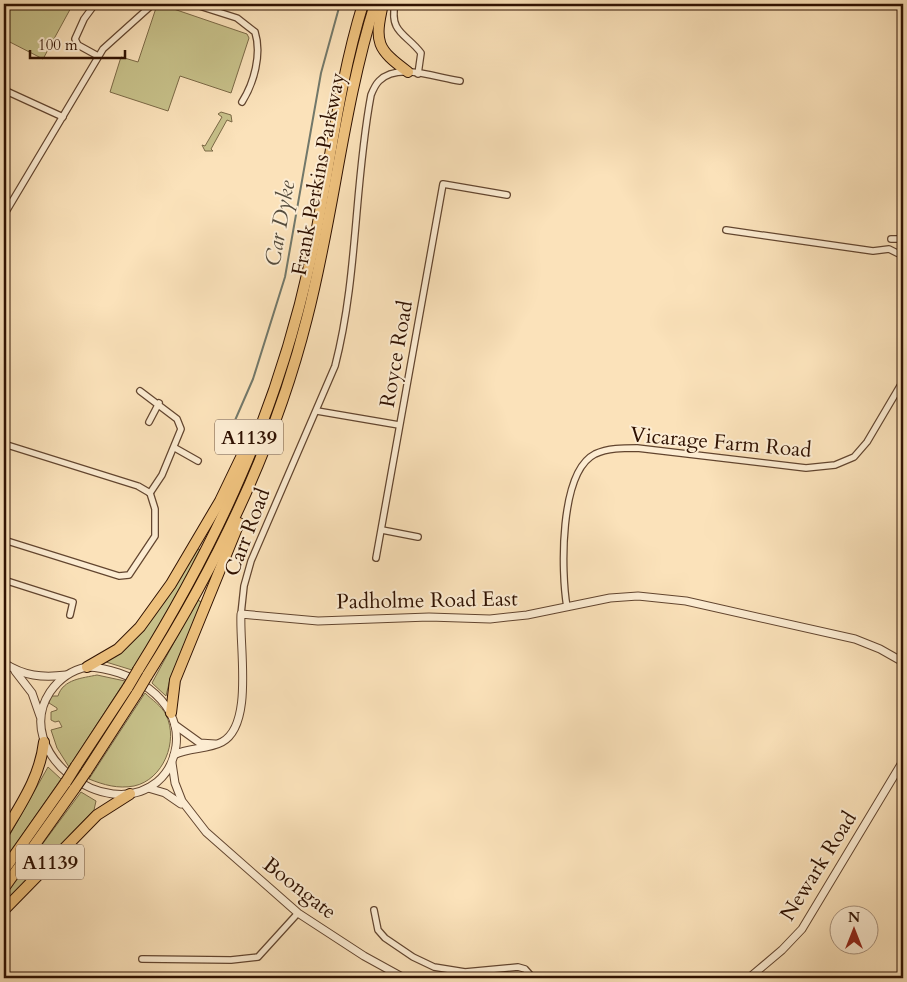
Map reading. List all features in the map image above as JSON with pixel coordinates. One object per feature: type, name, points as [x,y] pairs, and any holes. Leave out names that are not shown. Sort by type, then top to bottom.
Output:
[{"type":"highway","name":"Frank Perkins Parkway","points":[[222,542],[227,510],[258,434],[290,337],[310,264],[352,46],[363,4]]},
{"type":"highway","name":"Frank Perkins Parkway","points":[[4,888],[86,772],[137,693],[178,627],[222,542],[240,522],[245,495],[287,386],[307,319],[327,231],[351,97],[375,4]]},
{"type":"highway","points":[[383,4],[378,34],[380,45],[384,54],[413,73]]},
{"type":"highway","name":"A1139","points":[[87,667],[118,649],[140,628],[171,584],[220,500],[242,457],[277,365],[290,337]]},
{"type":"highway","name":"A1139","points":[[171,713],[175,680],[196,634],[216,554],[222,542]]},
{"type":"highway","name":"Frank Perkins Parkway","points":[[4,870],[66,782],[216,554]]},
{"type":"highway","name":"A1139","points":[[4,833],[36,776],[42,762],[44,742]]},
{"type":"highway","name":"A1139","points":[[4,910],[97,815],[130,794]]},
{"type":"street","points":[[95,4],[84,19],[75,39],[78,45],[98,56]]},
{"type":"street","points":[[4,215],[98,56],[150,4]]},
{"type":"street","points":[[193,4],[237,18],[255,32],[259,54],[242,102]]},
{"type":"street","points":[[395,4],[395,25],[402,35],[415,45],[421,53],[413,73],[460,81]]},
{"type":"street","name":"Carr Road","points":[[173,759],[188,750],[207,748],[231,735],[240,718],[242,696],[241,614],[251,561],[336,366],[343,336],[352,277],[356,202],[371,94],[379,81],[391,73],[413,73]]},
{"type":"street","points":[[4,90],[63,117]]},
{"type":"street","name":"Royce Road","points":[[376,558],[443,184],[507,195]]},
{"type":"street","points":[[726,230],[873,251],[889,250],[899,254],[903,253]]},
{"type":"street","points":[[891,239],[903,239]]},
{"type":"street","name":"Vicarage Farm Road","points":[[567,607],[563,565],[568,508],[577,475],[584,463],[594,454],[616,448],[637,448],[806,468],[835,465],[854,457],[867,442],[900,392],[903,381]]},
{"type":"street","points":[[140,391],[177,419],[181,429],[175,448],[162,476],[150,493]]},
{"type":"street","points":[[149,422],[159,404]]},
{"type":"street","points":[[317,411],[399,424]]},
{"type":"street","points":[[4,444],[138,486],[150,493],[156,509],[156,536],[129,575],[119,576],[4,540]]},
{"type":"street","points":[[175,448],[198,461]]},
{"type":"street","points":[[382,530],[418,537]]},
{"type":"street","points":[[4,580],[74,602],[70,614]]},
{"type":"street","name":"Padholme Road East","points":[[241,614],[318,621],[429,617],[490,619],[527,616],[610,598],[638,596],[686,601],[855,640],[880,649],[903,662]]},
{"type":"street","points":[[4,663],[15,671],[32,693],[40,716],[44,742],[57,763],[74,778],[105,792],[130,794],[148,788],[164,774],[173,759],[175,725],[171,713],[158,698],[135,680],[107,668],[87,667],[66,675],[38,677],[15,671]]},
{"type":"street","points":[[40,716],[47,697],[66,675]]},
{"type":"street","points":[[175,725],[200,743],[215,744]]},
{"type":"street","name":"Boongate","points":[[173,759],[176,789],[187,810]]},
{"type":"street","name":"Newark Road","points":[[749,978],[798,934],[903,761]]},
{"type":"street","name":"Boongate","points":[[148,788],[165,793],[187,810],[206,832],[298,913],[364,956],[404,978]]},
{"type":"street","points":[[374,910],[378,930],[385,938],[413,957],[434,967],[456,972],[518,967],[525,969],[533,978]]},
{"type":"street","points":[[142,960],[231,960],[258,957],[298,913]]},
{"type":"shaded area","points":[[6,4],[73,4],[43,59],[4,39]]},
{"type":"shaded area","points":[[162,5],[247,34],[249,38],[231,93],[180,76],[168,111],[110,92],[121,57],[138,62],[156,8]]},
{"type":"shaded area","points":[[221,112],[231,115],[232,122],[227,120],[211,149],[213,151],[205,151],[202,145],[205,146],[222,117],[218,114]]},
{"type":"shaded area","points":[[198,549],[202,550],[165,619],[132,670],[106,662],[121,651],[147,625],[169,595]]},
{"type":"shaded area","points":[[197,600],[202,602],[170,679],[166,696],[152,683]]},
{"type":"shaded area","points":[[97,675],[125,681],[69,767],[57,748],[51,730],[62,727],[59,721],[51,720],[51,712],[57,710],[57,708],[49,703],[51,696],[58,696],[64,686],[74,680]]},
{"type":"shaded area","points":[[145,693],[162,709],[170,725],[169,747],[166,758],[160,768],[153,776],[134,786],[111,786],[89,779]]},
{"type":"shaded area","points":[[48,767],[61,779],[4,861],[4,845]]},
{"type":"shaded area","points":[[81,792],[96,801],[94,810],[5,902],[4,896]]},
{"type":"waterway","name":"Car Dyke","points":[[226,441],[253,379],[285,277],[321,73],[340,4]]}]
